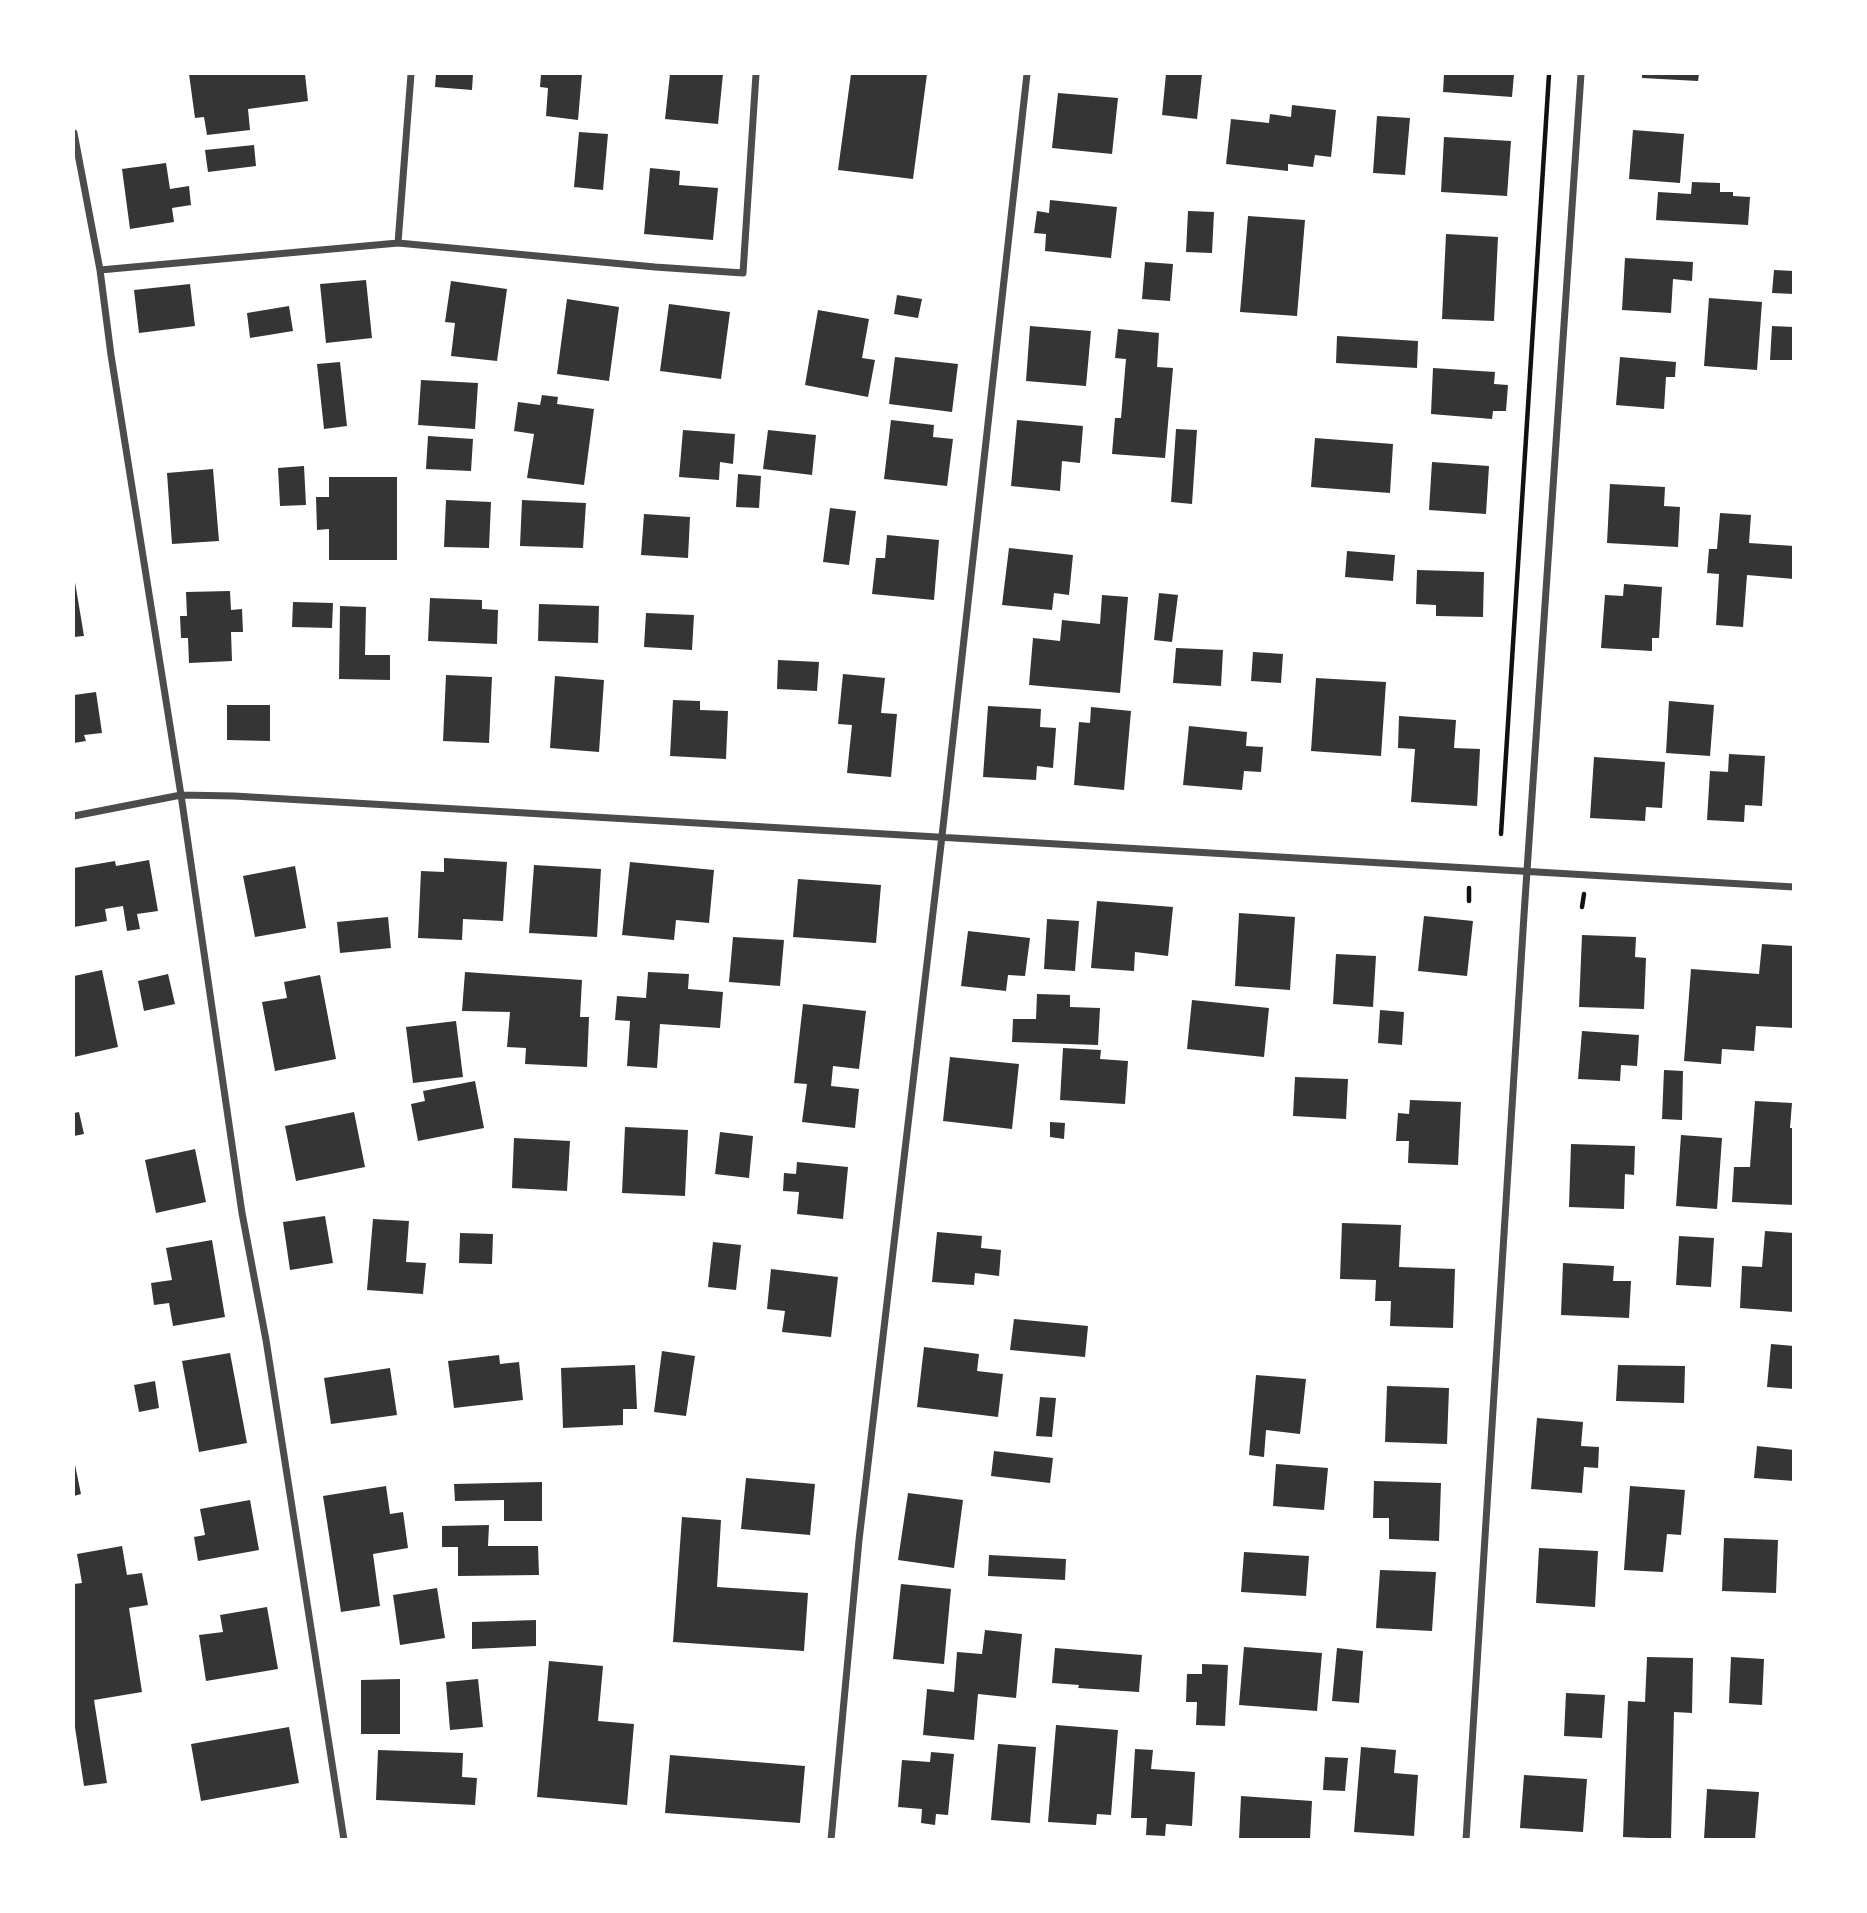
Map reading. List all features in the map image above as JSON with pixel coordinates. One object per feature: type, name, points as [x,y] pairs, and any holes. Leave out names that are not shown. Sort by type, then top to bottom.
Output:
[{"type":"street","points":[[398,243],[411,74]]},
{"type":"street","points":[[100,270],[398,243],[743,273],[756,74]]},
{"type":"street","points":[[831,1839],[859,1540],[942,836],[1027,74]]},
{"type":"street","points":[[1466,1839],[1581,74]]},
{"type":"street","points":[[74,133],[100,270],[242,1213],[266,1340],[344,1839]]},
{"type":"street","points":[[74,816],[181,795],[412,805],[1794,887]]},
{"type":"path","points":[[1501,834],[1549,74]]},
{"type":"building","points":[[189,74],[305,74],[308,101],[248,109],[250,130],[207,135],[204,117],[195,118]]},
{"type":"building","points":[[436,74],[473,74],[472,90],[435,87]]},
{"type":"building","points":[[541,74],[582,74],[578,120],[546,116],[548,88],[540,87]]},
{"type":"building","points":[[670,74],[723,74],[718,124],[665,119]]},
{"type":"building","points":[[851,74],[927,74],[913,179],[838,170]]},
{"type":"building","points":[[1166,74],[1202,74],[1197,119],[1162,115]]},
{"type":"building","points":[[1444,74],[1514,74],[1512,97],[1443,92]]},
{"type":"building","points":[[1642,74],[1699,74],[1698,81],[1642,78]]},
{"type":"building","points":[[1058,93],[1118,98],[1112,154],[1052,148]]},
{"type":"building","points":[[1292,105],[1336,110],[1331,157],[1315,155],[1313,167],[1288,164],[1288,171],[1226,164],[1231,119],[1269,123],[1270,114],[1291,117]]},
{"type":"building","points":[[1377,116],[1410,118],[1405,175],[1373,173]]},
{"type":"building","points":[[1633,130],[1684,134],[1680,183],[1629,179]]},
{"type":"building","points":[[579,132],[608,134],[603,190],[574,187]]},
{"type":"building","points":[[1444,137],[1511,141],[1507,196],[1441,192]]},
{"type":"building","points":[[254,145],[256,166],[208,172],[205,150]]},
{"type":"building","points":[[166,163],[170,189],[189,186],[191,205],[172,208],[174,222],[130,229],[122,169]]},
{"type":"building","points":[[650,168],[680,171],[679,185],[718,188],[713,240],[644,234]]},
{"type":"building","points":[[1692,182],[1720,183],[1720,192],[1733,192],[1733,196],[1750,197],[1748,225],[1656,220],[1658,192],[1691,194]]},
{"type":"building","points":[[1050,200],[1117,207],[1111,258],[1045,251],[1046,234],[1034,233],[1037,211],[1049,213]]},
{"type":"building","points":[[1188,211],[1214,212],[1212,253],[1186,252]]},
{"type":"building","points":[[1248,216],[1305,220],[1297,316],[1240,312]]},
{"type":"building","points":[[1446,234],[1498,237],[1494,321],[1442,319]]},
{"type":"building","points":[[1625,258],[1693,262],[1692,281],[1673,279],[1671,313],[1622,310]]},
{"type":"building","points":[[1145,262],[1173,264],[1170,301],[1142,299]]},
{"type":"building","points":[[1774,270],[1794,271],[1794,294],[1772,293]]},
{"type":"building","points":[[366,280],[372,338],[326,343],[320,284]]},
{"type":"building","points":[[451,281],[507,289],[497,361],[451,356],[455,323],[445,322]]},
{"type":"building","points":[[190,284],[195,326],[139,333],[134,290]]},
{"type":"building","points":[[897,295],[922,299],[918,318],[894,314]]},
{"type":"building","points":[[1709,298],[1762,302],[1757,370],[1704,366]]},
{"type":"building","points":[[567,299],[619,307],[609,381],[557,374]]},
{"type":"building","points":[[669,304],[730,312],[721,379],[660,371]]},
{"type":"building","points":[[289,306],[293,331],[250,338],[247,313]]},
{"type":"building","points":[[818,310],[869,319],[862,358],[875,360],[868,397],[805,385]]},
{"type":"building","points":[[1030,326],[1091,331],[1086,386],[1026,381]]},
{"type":"building","points":[[1772,326],[1794,327],[1794,360],[1770,360]]},
{"type":"building","points":[[1118,329],[1159,333],[1157,367],[1173,368],[1165,458],[1112,454],[1115,418],[1121,418],[1126,359],[1115,358]]},
{"type":"building","points":[[1337,336],[1418,341],[1417,368],[1336,363]]},
{"type":"building","points":[[895,357],[958,364],[952,412],[889,404]]},
{"type":"building","points":[[1620,357],[1676,362],[1675,377],[1666,377],[1664,409],[1616,405]]},
{"type":"building","points":[[340,362],[347,426],[324,429],[317,364]]},
{"type":"building","points":[[1433,368],[1495,372],[1494,384],[1508,385],[1506,411],[1493,411],[1492,419],[1431,414]]},
{"type":"building","points":[[421,380],[478,383],[475,429],[418,425]]},
{"type":"building","points":[[542,395],[558,397],[557,404],[594,409],[584,485],[527,478],[534,434],[514,431],[518,402],[540,405]]},
{"type":"building","points":[[891,420],[934,425],[933,437],[953,439],[947,486],[884,479]]},
{"type":"building","points":[[1017,420],[1083,426],[1080,463],[1062,461],[1060,491],[1011,486]]},
{"type":"building","points":[[1176,429],[1197,430],[1192,504],[1171,502]]},
{"type":"building","points":[[683,430],[735,434],[733,464],[720,462],[719,480],[679,477]]},
{"type":"building","points":[[768,430],[816,435],[812,475],[763,469]]},
{"type":"building","points":[[428,436],[473,439],[471,471],[426,469]]},
{"type":"building","points":[[1315,438],[1393,444],[1390,493],[1311,487]]},
{"type":"building","points":[[1432,462],[1489,466],[1486,514],[1429,510]]},
{"type":"building","points":[[304,466],[306,505],[280,506],[278,468]]},
{"type":"building","points":[[213,469],[219,541],[172,544],[167,473]]},
{"type":"building","points":[[738,474],[761,476],[759,508],[736,507]]},
{"type":"building","points":[[329,477],[397,477],[397,560],[329,560],[329,529],[317,530],[316,497],[329,497]]},
{"type":"building","points":[[1610,484],[1665,487],[1664,506],[1680,507],[1678,547],[1607,543]]},
{"type":"building","points":[[446,500],[491,502],[489,548],[444,547]]},
{"type":"building","points":[[522,500],[586,503],[583,548],[520,546]]},
{"type":"building","points":[[830,508],[856,511],[849,565],[823,562]]},
{"type":"building","points":[[1720,513],[1751,515],[1749,543],[1794,546],[1794,579],[1747,575],[1743,627],[1716,625],[1719,574],[1707,573],[1709,549],[1717,549]]},
{"type":"building","points":[[644,514],[690,517],[688,558],[641,555]]},
{"type":"building","points":[[887,535],[939,540],[934,600],[872,594],[876,558],[885,558]]},
{"type":"building","points":[[1009,548],[1073,555],[1069,595],[1054,593],[1052,610],[1002,605]]},
{"type":"building","points":[[1347,551],[1395,555],[1393,581],[1345,577]]},
{"type":"building","points":[[1417,570],[1484,572],[1483,617],[1436,616],[1436,605],[1416,604]]},
{"type":"building","points":[[74,576],[84,636],[74,637]]},
{"type":"building","points":[[1624,584],[1662,587],[1659,638],[1652,638],[1652,651],[1601,648],[1605,595],[1623,596]]},
{"type":"building","points":[[230,591],[231,610],[242,609],[243,632],[231,632],[232,661],[189,663],[188,638],[181,638],[180,616],[187,616],[186,592]]},
{"type":"building","points":[[1159,593],[1178,595],[1172,642],[1154,640]]},
{"type":"building","points":[[1102,595],[1128,597],[1120,693],[1029,685],[1033,638],[1060,641],[1062,620],[1100,624]]},
{"type":"building","points":[[430,598],[482,600],[482,609],[498,610],[497,644],[428,641]]},
{"type":"building","points":[[293,602],[333,603],[332,628],[292,627]]},
{"type":"building","points":[[539,604],[599,606],[598,643],[538,641]]},
{"type":"building","points":[[340,606],[366,607],[365,655],[390,655],[390,680],[339,679]]},
{"type":"building","points":[[646,613],[694,615],[692,650],[644,647]]},
{"type":"building","points":[[1176,648],[1223,650],[1221,686],[1173,683]]},
{"type":"building","points":[[1253,652],[1283,654],[1281,683],[1251,681]]},
{"type":"building","points":[[778,660],[819,662],[817,691],[777,689]]},
{"type":"building","points":[[843,674],[885,678],[881,713],[897,714],[891,777],[847,773],[852,725],[838,724]]},
{"type":"building","points":[[446,675],[492,677],[489,743],[443,741]]},
{"type":"building","points":[[555,676],[604,680],[599,752],[550,748]]},
{"type":"building","points":[[1316,678],[1386,682],[1381,756],[1311,751]]},
{"type":"building","points":[[96,692],[102,733],[84,735],[86,741],[74,743],[74,695]]},
{"type":"building","points":[[673,700],[700,701],[700,710],[728,711],[726,759],[670,756]]},
{"type":"building","points":[[1669,701],[1714,705],[1710,756],[1666,753]]},
{"type":"building","points":[[227,705],[270,705],[270,741],[227,740]]},
{"type":"building","points":[[988,706],[1041,709],[1040,727],[1056,728],[1053,768],[1037,766],[1036,780],[983,777]]},
{"type":"building","points":[[1091,707],[1131,711],[1124,790],[1074,785],[1079,722],[1090,723]]},
{"type":"building","points":[[1399,716],[1456,720],[1454,748],[1480,749],[1477,806],[1411,802],[1415,749],[1398,748]]},
{"type":"building","points":[[1189,726],[1247,732],[1246,746],[1263,747],[1261,772],[1244,771],[1242,790],[1183,785]]},
{"type":"building","points":[[1729,754],[1765,756],[1762,806],[1745,805],[1744,822],[1707,820],[1710,771],[1728,772]]},
{"type":"building","points":[[1594,757],[1665,762],[1662,808],[1646,807],[1645,821],[1590,818]]},
{"type":"building","points":[[444,858],[507,862],[503,921],[463,919],[462,940],[418,938],[421,871],[444,872]]},
{"type":"building","points":[[149,860],[158,911],[137,914],[140,929],[127,931],[123,906],[105,909],[107,921],[74,927],[74,868],[115,861],[116,866]]},
{"type":"building","points":[[630,862],[714,870],[709,923],[676,920],[674,940],[622,935]]},
{"type":"building","points":[[534,865],[601,869],[597,937],[529,933]]},
{"type":"building","points":[[295,866],[306,928],[255,937],[243,876]]},
{"type":"building","points":[[798,879],[881,885],[876,943],[793,937]]},
{"type":"building","points":[[1097,901],[1173,907],[1168,956],[1135,952],[1134,971],[1091,968]]},
{"type":"building","points":[[1239,913],[1295,917],[1290,990],[1235,986]]},
{"type":"building","points":[[1424,916],[1473,921],[1467,976],[1418,971]]},
{"type":"building","points":[[388,917],[391,948],[340,953],[337,922]]},
{"type":"building","points":[[1047,919],[1079,921],[1075,971],[1044,969]]},
{"type":"building","points":[[968,931],[1030,938],[1025,976],[1008,975],[1006,991],[961,986]]},
{"type":"building","points":[[1582,935],[1636,937],[1635,957],[1646,958],[1644,1009],[1579,1007]]},
{"type":"building","points":[[733,937],[784,940],[780,986],[729,982]]},
{"type":"building","points":[[1762,944],[1794,946],[1794,1028],[1756,1026],[1754,1051],[1722,1049],[1721,1064],[1684,1061],[1691,969],[1759,974]]},
{"type":"building","points":[[1336,954],[1376,956],[1373,1007],[1333,1004]]},
{"type":"building","points":[[102,970],[118,1047],[74,1057],[74,976]]},
{"type":"building","points":[[465,972],[582,980],[580,1017],[589,1017],[587,1067],[525,1064],[526,1048],[507,1047],[510,1012],[462,1011]]},
{"type":"building","points":[[648,972],[689,974],[688,989],[723,992],[720,1028],[660,1024],[657,1068],[627,1066],[630,1021],[615,1020],[617,996],[646,998]]},
{"type":"building","points":[[168,974],[175,1004],[144,1011],[138,981]]},
{"type":"building","points":[[320,975],[336,1059],[275,1071],[262,1002],[287,998],[284,982]]},
{"type":"building","points":[[1037,994],[1070,995],[1070,1007],[1100,1008],[1098,1045],[1012,1042],[1013,1019],[1036,1019]]},
{"type":"building","points":[[1192,1000],[1269,1008],[1264,1057],[1187,1049]]},
{"type":"building","points":[[803,1004],[866,1011],[859,1069],[833,1066],[831,1086],[859,1089],[855,1128],[802,1122],[807,1084],[794,1083]]},
{"type":"building","points":[[1380,1010],[1404,1012],[1402,1045],[1378,1043]]},
{"type":"building","points":[[456,1021],[463,1077],[413,1083],[406,1027]]},
{"type":"building","points":[[1582,1031],[1639,1035],[1637,1066],[1621,1065],[1620,1081],[1578,1079]]},
{"type":"building","points":[[1063,1048],[1101,1050],[1100,1059],[1128,1061],[1125,1104],[1060,1100]]},
{"type":"building","points":[[950,1057],[1019,1064],[1012,1129],[943,1121]]},
{"type":"building","points":[[1664,1070],[1683,1071],[1682,1120],[1662,1119]]},
{"type":"building","points":[[1295,1077],[1348,1079],[1346,1119],[1293,1116]]},
{"type":"building","points":[[475,1081],[484,1128],[418,1141],[411,1104],[425,1101],[423,1091]]},
{"type":"building","points":[[1410,1100],[1461,1102],[1458,1165],[1408,1163],[1409,1141],[1396,1141],[1398,1113],[1409,1114]]},
{"type":"building","points":[[1755,1101],[1792,1103],[1790,1128],[1794,1128],[1794,1205],[1732,1202],[1734,1167],[1750,1167]]},
{"type":"building","points":[[79,1112],[84,1134],[74,1136],[74,1113]]},
{"type":"building","points":[[354,1112],[365,1167],[296,1181],[285,1126]]},
{"type":"building","points":[[1050,1122],[1065,1123],[1064,1139],[1050,1137]]},
{"type":"building","points":[[625,1127],[688,1130],[685,1196],[622,1193]]},
{"type":"building","points":[[720,1132],[753,1136],[749,1178],[715,1174]]},
{"type":"building","points":[[1681,1135],[1722,1138],[1717,1209],[1676,1206]]},
{"type":"building","points":[[514,1138],[570,1141],[567,1191],[512,1188]]},
{"type":"building","points":[[1571,1144],[1635,1146],[1634,1175],[1625,1174],[1624,1209],[1569,1207]]},
{"type":"building","points":[[195,1149],[206,1202],[156,1213],[145,1160]]},
{"type":"building","points":[[797,1162],[848,1167],[843,1219],[797,1214],[799,1192],[783,1191],[784,1173],[796,1174]]},
{"type":"building","points":[[325,1216],[333,1263],[290,1270],[283,1222]]},
{"type":"building","points":[[373,1219],[409,1221],[406,1262],[426,1263],[423,1294],[367,1290]]},
{"type":"building","points":[[1342,1223],[1401,1225],[1399,1267],[1455,1269],[1453,1328],[1390,1326],[1391,1301],[1375,1301],[1376,1280],[1340,1279]]},
{"type":"building","points":[[1765,1231],[1794,1233],[1794,1312],[1740,1308],[1742,1266],[1762,1267]]},
{"type":"building","points":[[937,1232],[982,1236],[981,1248],[1001,1250],[999,1276],[975,1273],[974,1285],[932,1282]]},
{"type":"building","points":[[460,1233],[493,1234],[492,1264],[459,1263]]},
{"type":"building","points":[[1679,1236],[1714,1238],[1711,1287],[1676,1285]]},
{"type":"building","points":[[212,1240],[225,1317],[173,1326],[169,1303],[154,1305],[151,1283],[172,1280],[166,1248]]},
{"type":"building","points":[[713,1242],[741,1245],[736,1290],[708,1287]]},
{"type":"building","points":[[1563,1263],[1614,1266],[1613,1281],[1631,1281],[1629,1318],[1561,1315]]},
{"type":"building","points":[[771,1269],[838,1277],[831,1337],[782,1332],[785,1311],[767,1309]]},
{"type":"building","points":[[1014,1319],[1088,1326],[1085,1357],[1010,1350]]},
{"type":"building","points":[[1771,1344],[1794,1346],[1794,1389],[1767,1387]]},
{"type":"building","points":[[924,1347],[979,1354],[977,1371],[1003,1374],[998,1417],[917,1407]]},
{"type":"building","points":[[662,1351],[695,1356],[686,1416],[654,1412]]},
{"type":"building","points":[[230,1353],[247,1443],[199,1452],[182,1361]]},
{"type":"building","points":[[499,1355],[500,1364],[519,1362],[523,1400],[454,1408],[448,1361]]},
{"type":"building","points":[[635,1365],[637,1409],[623,1409],[623,1425],[563,1428],[561,1368]]},
{"type":"building","points":[[1618,1365],[1685,1366],[1684,1403],[1616,1401]]},
{"type":"building","points":[[390,1368],[397,1415],[331,1424],[324,1378]]},
{"type":"building","points":[[1256,1375],[1306,1379],[1300,1434],[1266,1430],[1264,1457],[1249,1455]]},
{"type":"building","points":[[155,1381],[159,1408],[139,1412],[134,1385]]},
{"type":"building","points":[[1387,1386],[1449,1388],[1447,1444],[1385,1442]]},
{"type":"building","points":[[1040,1397],[1056,1398],[1052,1437],[1036,1436]]},
{"type":"building","points":[[1537,1418],[1583,1422],[1581,1446],[1599,1447],[1598,1468],[1584,1467],[1582,1493],[1531,1489]]},
{"type":"building","points":[[1757,1446],[1794,1450],[1794,1481],[1754,1478]]},
{"type":"building","points":[[994,1451],[1053,1458],[1050,1483],[991,1476]]},
{"type":"building","points":[[74,1460],[81,1494],[74,1496]]},
{"type":"building","points":[[1276,1464],[1328,1468],[1324,1510],[1273,1506]]},
{"type":"building","points":[[746,1478],[815,1484],[810,1535],[741,1529]]},
{"type":"building","points":[[1374,1481],[1441,1483],[1439,1541],[1389,1539],[1389,1518],[1373,1518]]},
{"type":"building","points":[[542,1482],[542,1521],[504,1521],[504,1500],[455,1501],[454,1484]]},
{"type":"building","points":[[386,1486],[390,1514],[403,1512],[408,1548],[373,1554],[380,1606],[341,1612],[323,1496]]},
{"type":"building","points":[[1630,1486],[1685,1490],[1681,1535],[1667,1534],[1663,1572],[1624,1570]]},
{"type":"building","points":[[908,1493],[963,1500],[954,1568],[898,1560]]},
{"type":"building","points":[[250,1500],[259,1550],[198,1561],[194,1537],[205,1535],[200,1509]]},
{"type":"building","points":[[682,1517],[721,1520],[717,1587],[808,1593],[804,1651],[673,1642]]},
{"type":"building","points":[[489,1525],[488,1546],[538,1546],[539,1575],[458,1576],[458,1547],[442,1547],[442,1526]]},
{"type":"building","points":[[1724,1538],[1778,1540],[1776,1593],[1722,1591]]},
{"type":"building","points":[[122,1546],[127,1575],[142,1573],[148,1605],[129,1608],[142,1692],[94,1700],[107,1783],[84,1786],[74,1721],[74,1584],[82,1583],[77,1554]]},
{"type":"building","points":[[1539,1548],[1598,1551],[1595,1607],[1536,1603]]},
{"type":"building","points":[[1244,1552],[1309,1556],[1306,1596],[1241,1592]]},
{"type":"building","points":[[989,1555],[1066,1559],[1065,1580],[988,1576]]},
{"type":"building","points":[[1380,1570],[1436,1572],[1432,1631],[1376,1628]]},
{"type":"building","points":[[901,1584],[951,1589],[944,1664],[893,1659]]},
{"type":"building","points":[[437,1588],[445,1638],[400,1645],[393,1595]]},
{"type":"building","points":[[267,1607],[278,1669],[206,1681],[199,1635],[223,1632],[220,1615]]},
{"type":"building","points":[[536,1620],[536,1646],[472,1649],[472,1622]]},
{"type":"building","points":[[985,1630],[1022,1634],[1016,1698],[978,1694],[974,1740],[923,1735],[927,1689],[954,1692],[957,1652],[982,1654]]},
{"type":"building","points":[[1244,1647],[1322,1653],[1317,1711],[1239,1705]]},
{"type":"building","points":[[1055,1648],[1142,1655],[1139,1692],[1078,1688],[1079,1685],[1052,1683]]},
{"type":"building","points":[[1337,1648],[1363,1651],[1359,1703],[1332,1701]]},
{"type":"building","points":[[1647,1657],[1693,1658],[1692,1713],[1674,1712],[1671,1839],[1623,1837],[1628,1701],[1645,1702]]},
{"type":"building","points":[[1731,1657],[1764,1659],[1762,1705],[1729,1703]]},
{"type":"building","points":[[549,1661],[603,1666],[598,1721],[634,1724],[627,1805],[537,1797]]},
{"type":"building","points":[[1202,1664],[1228,1665],[1225,1726],[1196,1725],[1197,1702],[1186,1702],[1187,1674],[1202,1674]]},
{"type":"building","points":[[400,1679],[400,1734],[361,1734],[361,1680]]},
{"type":"building","points":[[478,1679],[483,1727],[450,1730],[446,1682]]},
{"type":"building","points":[[1566,1693],[1605,1695],[1602,1738],[1564,1736]]},
{"type":"building","points":[[1056,1725],[1118,1730],[1111,1815],[1097,1814],[1096,1825],[1048,1822]]},
{"type":"building","points":[[289,1727],[299,1783],[201,1801],[191,1744]]},
{"type":"building","points":[[998,1744],[1036,1747],[1030,1823],[991,1820]]},
{"type":"building","points":[[1361,1747],[1396,1750],[1394,1773],[1418,1775],[1414,1836],[1354,1832]]},
{"type":"building","points":[[1135,1749],[1153,1750],[1151,1769],[1195,1772],[1192,1826],[1166,1824],[1165,1836],[1146,1835],[1147,1818],[1131,1818]]},
{"type":"building","points":[[378,1750],[463,1753],[462,1777],[477,1778],[475,1805],[376,1800]]},
{"type":"building","points":[[931,1752],[954,1754],[948,1815],[936,1814],[935,1825],[921,1823],[922,1809],[898,1807],[902,1760],[930,1762]]},
{"type":"building","points":[[670,1755],[805,1766],[800,1823],[665,1813]]},
{"type":"building","points":[[1325,1757],[1348,1758],[1345,1791],[1323,1790]]},
{"type":"building","points":[[1524,1775],[1587,1779],[1583,1832],[1520,1828]]},
{"type":"building","points":[[1707,1789],[1759,1792],[1755,1839],[1704,1839]]},
{"type":"building","points":[[1241,1796],[1312,1801],[1310,1839],[1239,1839]]}]
